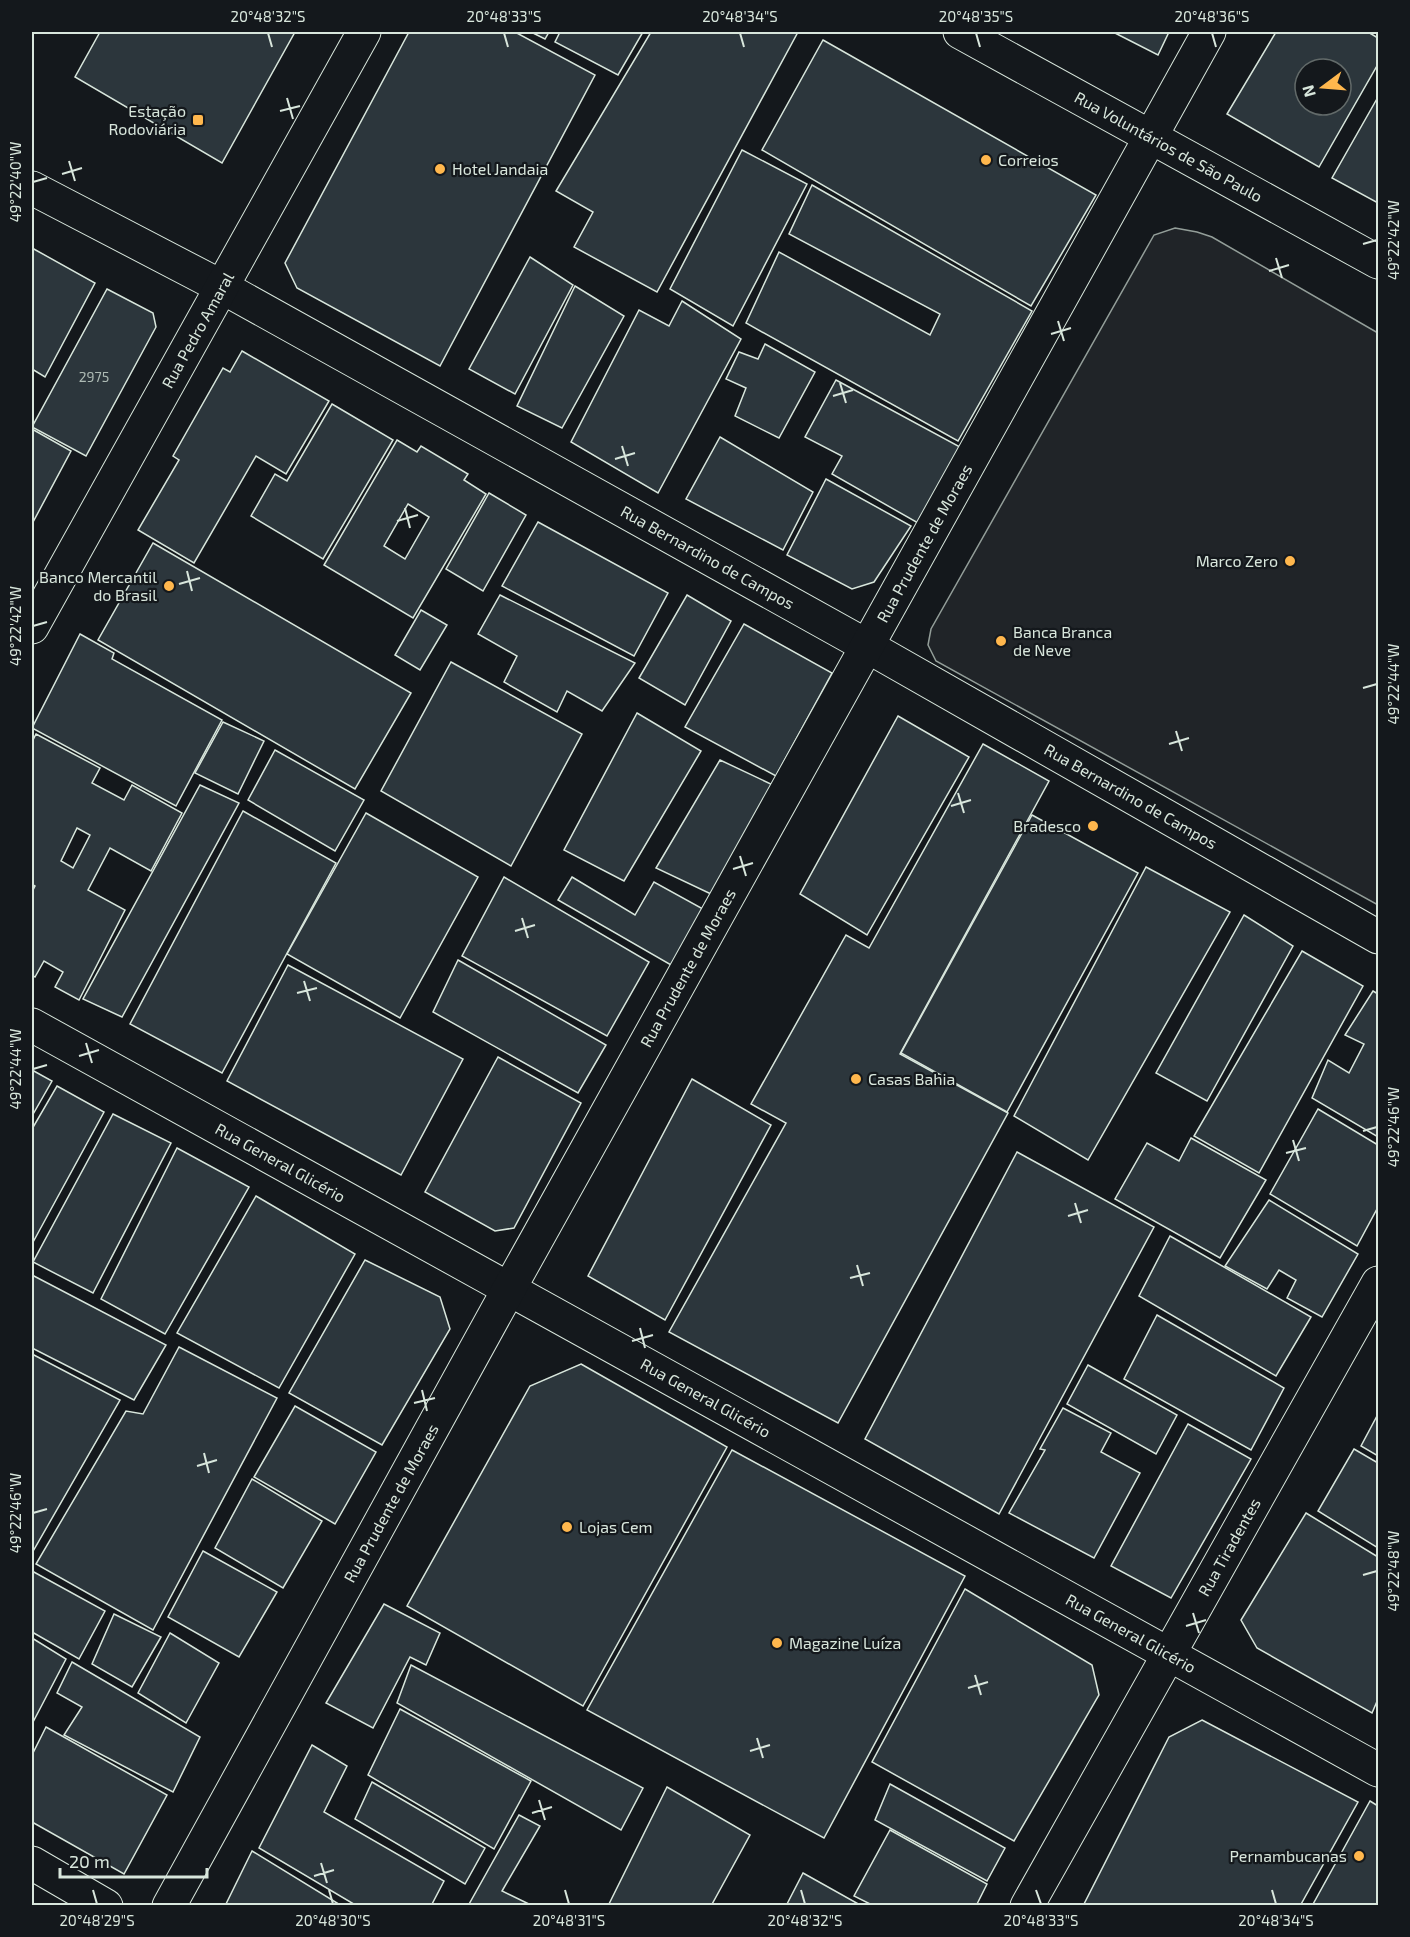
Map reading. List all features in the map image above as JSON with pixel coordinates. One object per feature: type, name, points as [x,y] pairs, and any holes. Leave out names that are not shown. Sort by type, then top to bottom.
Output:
[{"type":"street","name":"Rua Pedro Amaral","points":[[32,627],[364,32]]},
{"type":"street","name":"Rua Voluntários de São Paulo","points":[[960,32],[1378,262]]},
{"type":"street","name":"Rua Prudente de Moraes","points":[[168,1905],[1209,32]]},
{"type":"street","name":"Rua Bernardino de Campos","points":[[32,188],[222,287],[867,646],[1378,937]]},
{"type":"street","name":"Rua General Glicério","points":[[32,1025],[1378,1770]]},
{"type":"street","name":"Rua Tiradentes","points":[[1027,1905],[1378,1283]]},
{"type":"street","points":[[32,1863],[106,1905]]},
{"type":"shaded area","points":[[1175,228],[1212,237],[1378,333],[1378,905],[936,661],[928,645],[931,629],[1154,235]]},
{"type":"building","name":"Estação Rodoviária","points":[[100,32],[295,32],[222,163],[75,77]]},
{"type":"building","name":"Hotel Jandaia","points":[[409,32],[515,32],[595,75],[440,366],[297,288],[285,263]]},
{"type":"building","points":[[531,32],[549,32],[545,39]]},
{"type":"building","points":[[560,32],[643,32],[618,75],[555,42]]},
{"type":"building","points":[[651,32],[798,32],[657,292],[574,247],[593,212],[556,191]]},
{"type":"building","points":[[1113,32],[1169,32],[1158,55]]},
{"type":"building","points":[[1276,32],[1368,32],[1378,38],[1378,64],[1353,108],[1353,57],[1293,57],[1293,117],[1348,117],[1319,167],[1227,114]]},
{"type":"building","points":[[823,40],[1096,195],[1031,306],[762,150]]},
{"type":"building","points":[[1378,97],[1378,203],[1332,178]]},
{"type":"building","points":[[742,150],[807,184],[733,326],[670,289]]},
{"type":"building","points":[[812,185],[1032,311],[958,441],[746,323],[779,252],[930,335],[940,314],[789,234]]},
{"type":"building","points":[[32,248],[95,283],[45,377],[32,369]]},
{"type":"building","points":[[530,257],[573,285],[515,394],[469,369]]},
{"type":"building","points":[[575,286],[624,316],[562,428],[517,406]]},
{"type":"building","points":[[107,289],[153,313],[156,327],[86,456],[32,427]]},
{"type":"building","points":[[682,301],[741,339],[658,493],[571,442],[639,310],[669,326]]},
{"type":"building","points":[[765,344],[815,372],[779,438],[735,416],[746,388],[726,379],[739,352],[758,359]]},
{"type":"building","points":[[242,351],[329,401],[286,474],[256,456],[194,563],[138,530],[179,460],[173,456],[223,368],[230,372]]},
{"type":"building","points":[[836,380],[960,447],[918,523],[832,474],[842,456],[805,437]]},
{"type":"building","points":[[332,404],[393,440],[323,559],[251,516],[275,474],[287,481]]},
{"type":"building","points":[[32,429],[71,451],[32,524]]},
{"type":"building","points":[[720,437],[813,492],[783,550],[686,499]]},
{"type":"building","points":[[397,440],[417,452],[421,446],[468,474],[464,480],[486,494],[413,618],[324,565]],"holes":[[[408,504],[429,517],[405,559],[384,546]]]},
{"type":"building","points":[[826,479],[911,526],[874,582],[852,589],[787,555]]},
{"type":"building","points":[[489,493],[526,515],[483,591],[446,569]]},
{"type":"building","points":[[538,522],[668,593],[634,656],[502,586]]},
{"type":"building","points":[[153,543],[411,693],[355,789],[98,640]]},
{"type":"building","points":[[500,595],[635,663],[602,711],[567,691],[557,712],[504,682],[517,656],[478,634]]},
{"type":"building","points":[[687,595],[731,621],[685,705],[639,678]]},
{"type":"building","points":[[421,610],[447,625],[420,670],[395,655]]},
{"type":"building","points":[[744,624],[832,673],[776,776],[685,727]]},
{"type":"building","points":[[80,634],[114,653],[112,659],[222,720],[176,806],[32,728]]},
{"type":"building","points":[[451,662],[582,734],[511,866],[381,791]]},
{"type":"building","points":[[637,713],[701,751],[624,881],[564,850]]},
{"type":"building","points":[[898,716],[969,757],[867,935],[800,894]]},
{"type":"building","points":[[223,722],[264,741],[238,794],[195,773]]},
{"type":"building","points":[[36,734],[100,768],[92,783],[124,800],[132,785],[182,813],[151,871],[110,848],[88,890],[125,910],[79,1000],[55,987],[63,972],[44,961],[35,977],[32,975],[32,892],[35,886],[32,884],[32,742]],"holes":[[[77,828],[90,835],[73,868],[61,861]]]},
{"type":"building","name":"Casas Bahia","points":[[983,744],[1049,781],[900,1054],[1008,1113],[838,1423],[669,1332],[786,1123],[751,1104],[846,935],[869,948]]},
{"type":"building","points":[[275,750],[364,800],[335,851],[248,800]]},
{"type":"building","points":[[720,760],[773,785],[711,894],[656,868]]},
{"type":"building","points":[[200,785],[239,803],[122,1017],[83,999]]},
{"type":"building","points":[[243,811],[336,863],[222,1073],[130,1024]]},
{"type":"building","points":[[366,813],[478,877],[400,1018],[287,954]]},
{"type":"building","points":[[1032,815],[1138,873],[1007,1112],[901,1053]]},
{"type":"building","points":[[1146,867],[1230,912],[1088,1160],[1014,1116]]},
{"type":"building","points":[[504,877],[649,962],[607,1036],[462,956]]},
{"type":"building","points":[[572,877],[635,915],[654,882],[703,909],[671,965],[558,900]]},
{"type":"building","points":[[1244,915],[1293,946],[1207,1101],[1156,1073]]},
{"type":"building","points":[[1302,951],[1363,986],[1259,1173],[1194,1136]]},
{"type":"building","points":[[458,960],[606,1045],[578,1093],[433,1012]]},
{"type":"building","points":[[288,965],[463,1059],[401,1175],[227,1081]]},
{"type":"building","points":[[1373,991],[1378,994],[1378,1137],[1312,1098],[1328,1060],[1349,1073],[1364,1044],[1345,1035]]},
{"type":"building","points":[[498,1057],[581,1103],[514,1228],[495,1231],[425,1192]]},
{"type":"building","points":[[32,1070],[52,1081],[32,1116]]},
{"type":"building","points":[[692,1079],[771,1125],[665,1320],[588,1276]]},
{"type":"building","points":[[57,1086],[104,1112],[32,1244],[32,1129]]},
{"type":"building","points":[[1318,1109],[1378,1145],[1378,1207],[1357,1246],[1270,1194]]},
{"type":"building","points":[[113,1114],[171,1143],[93,1293],[33,1262]]},
{"type":"building","points":[[1191,1138],[1266,1180],[1220,1258],[1115,1199],[1147,1143],[1179,1161]]},
{"type":"building","points":[[177,1148],[249,1187],[165,1334],[101,1299]]},
{"type":"building","points":[[1017,1152],[1154,1227],[999,1514],[865,1439]]},
{"type":"building","points":[[256,1196],[355,1254],[279,1388],[177,1333]]},
{"type":"building","points":[[1269,1200],[1358,1254],[1322,1317],[1287,1298],[1296,1280],[1279,1270],[1267,1289],[1225,1266]]},
{"type":"building","points":[[1170,1236],[1311,1317],[1276,1376],[1139,1296]]},
{"type":"building","points":[[365,1260],[440,1297],[450,1329],[382,1445],[289,1393]]},
{"type":"building","points":[[32,1275],[166,1345],[134,1400],[32,1348]]},
{"type":"building","points":[[1157,1315],[1284,1388],[1251,1450],[1124,1379]]},
{"type":"building","points":[[179,1347],[277,1398],[153,1630],[36,1564],[126,1411],[143,1414]]},
{"type":"building","points":[[32,1354],[120,1400],[32,1553]]},
{"type":"building","name":"Lojas Cem","points":[[581,1364],[727,1447],[583,1706],[407,1606],[530,1386]]},
{"type":"building","points":[[1088,1365],[1177,1415],[1156,1454],[1067,1404]]},
{"type":"building","points":[[295,1406],[376,1452],[335,1524],[254,1477]]},
{"type":"building","points":[[1063,1408],[1111,1433],[1101,1452],[1140,1473],[1094,1558],[1009,1513],[1045,1450],[1040,1449]]},
{"type":"building","points":[[1378,1414],[1378,1456],[1361,1446]]},
{"type":"building","points":[[1188,1424],[1251,1459],[1171,1598],[1111,1566]]},
{"type":"building","points":[[1354,1449],[1378,1463],[1378,1548],[1318,1511]]},
{"type":"building","name":"Magazine Luíza","points":[[732,1450],[965,1576],[824,1838],[587,1710]]},
{"type":"building","points":[[252,1479],[322,1521],[283,1588],[215,1548]]},
{"type":"building","points":[[1306,1513],[1378,1557],[1378,1699],[1372,1713],[1257,1648],[1241,1620]]},
{"type":"building","points":[[203,1551],[277,1592],[239,1657],[168,1617]]},
{"type":"building","points":[[32,1571],[105,1611],[79,1659],[32,1632]]},
{"type":"building","points":[[965,1589],[1092,1665],[1099,1695],[1014,1841],[872,1762]]},
{"type":"building","points":[[384,1604],[440,1633],[426,1665],[410,1657],[373,1728],[326,1703]]},
{"type":"building","points":[[114,1614],[161,1637],[132,1687],[92,1664]]},
{"type":"building","points":[[170,1633],[219,1663],[186,1723],[138,1693]]},
{"type":"building","points":[[32,1638],[66,1659],[32,1724]]},
{"type":"building","points":[[72,1662],[200,1737],[173,1792],[64,1735],[82,1707],[57,1693]]},
{"type":"building","points":[[411,1665],[643,1788],[621,1830],[397,1703]]},
{"type":"building","points":[[400,1709],[531,1781],[494,1849],[368,1775]]},
{"type":"building","points":[[1202,1720],[1358,1802],[1300,1906],[1083,1906],[1169,1737]]},
{"type":"building","points":[[46,1727],[167,1795],[124,1874],[32,1822],[32,1755]]},
{"type":"building","points":[[312,1745],[347,1766],[324,1812],[444,1881],[431,1906],[357,1906],[259,1848]]},
{"type":"building","points":[[372,1782],[485,1848],[465,1884],[355,1819]]},
{"type":"building","points":[[890,1784],[1005,1848],[987,1881],[875,1820]]},
{"type":"building","points":[[667,1787],[750,1835],[711,1906],[608,1906]]},
{"type":"building","name":"Pernambucanas","points":[[1370,1801],[1378,1806],[1378,1906],[1312,1906]]},
{"type":"building","points":[[519,1815],[540,1826],[502,1891],[533,1906],[468,1906]]},
{"type":"building","points":[[890,1830],[987,1884],[976,1906],[874,1906],[854,1896]]},
{"type":"building","points":[[252,1851],[342,1906],[225,1906]]},
{"type":"building","points":[[803,1873],[862,1906],[786,1906]]},
{"type":"place","name":"Estação Rodoviária","points":[[198,120]]},
{"type":"place","name":"Correios","points":[[986,160]]},
{"type":"place","name":"Hotel Jandaia","points":[[440,169]]},
{"type":"place","name":"Marco Zero","points":[[1290,561]]},
{"type":"place","name":"Banco Mercantil do Brasil","points":[[169,586]]},
{"type":"place","name":"Banca Branca de Neve","points":[[1001,641]]},
{"type":"place","name":"Bradesco","points":[[1093,826]]},
{"type":"place","name":"Casas Bahia","points":[[856,1079]]},
{"type":"place","name":"Lojas Cem","points":[[567,1527]]},
{"type":"place","name":"Magazine Luíza","points":[[777,1643]]},
{"type":"place","name":"Pernambucanas","points":[[1359,1856]]}]
